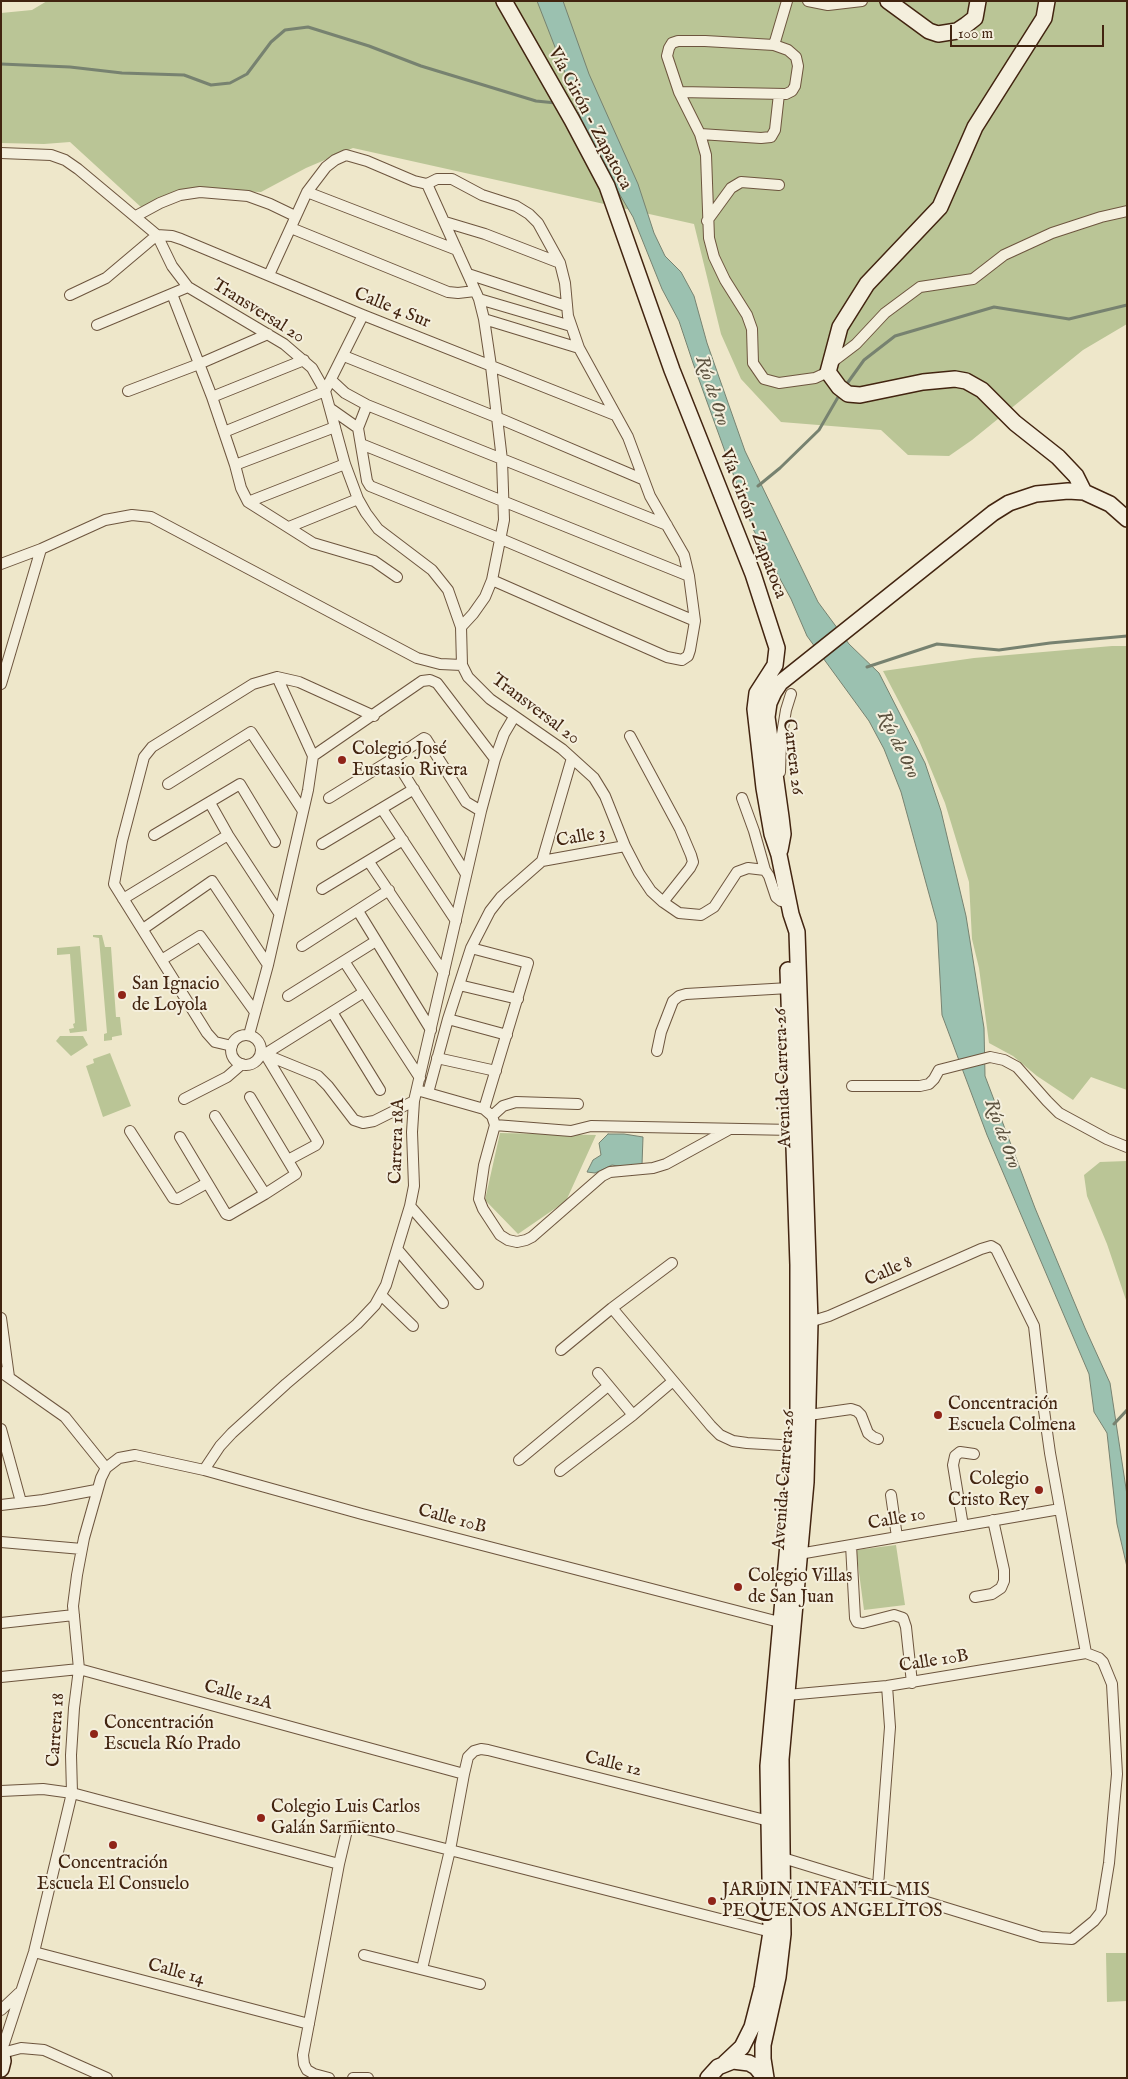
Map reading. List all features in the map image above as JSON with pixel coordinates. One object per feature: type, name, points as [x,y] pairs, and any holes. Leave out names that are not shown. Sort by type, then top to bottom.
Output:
[{"type":"main road","name":"Vía Girón - Zapatoca","points":[[504,1],[572,120],[607,186],[649,308],[753,574],[774,637],[777,648],[775,665],[757,693],[755,709],[764,788],[772,834],[779,855]]},
{"type":"main road","points":[[888,1],[929,31],[938,34],[957,32],[975,18],[978,1]]},
{"type":"main road","points":[[1047,1],[1044,18],[976,127],[940,207],[867,284],[840,327],[829,367],[843,391],[873,394],[923,382],[955,379],[966,381],[982,390],[1016,423],[1058,457],[1076,476],[1084,492],[1110,504],[1127,518]]},
{"type":"main road","name":"Carrera 26","points":[[779,855],[783,834],[767,717],[769,703],[774,692],[793,672],[859,622],[993,513],[1010,503],[1036,494],[1068,490],[1084,492]]},
{"type":"main road","name":"Avenida Carrera 26","points":[[708,2078],[742,2046],[752,2028],[762,1988],[771,1932],[768,1766],[787,1624],[799,1554],[809,1415],[805,1323],[797,932],[779,855]]},
{"type":"main road","name":"Avenida Carrera 26","points":[[766,2078],[763,2045],[778,1977],[783,1934],[781,1759],[787,1696],[787,1624],[796,1446],[805,1323],[792,1130],[787,931],[790,908]]},
{"type":"main road","points":[[1,2069],[2,2051]]},
{"type":"main road","points":[[725,2063],[733,2061],[749,2063],[756,2067],[766,2078]]},
{"type":"street","points":[[774,45],[787,1]]},
{"type":"street","points":[[808,1],[839,4],[862,1]]},
{"type":"street","points":[[679,92],[786,94],[792,91],[795,86],[798,66],[796,57],[788,50],[774,45],[705,41],[678,41],[672,43],[667,56],[679,92],[700,134],[706,155],[707,221],[714,257],[725,280],[747,315],[752,329],[753,363],[764,379],[779,383],[815,378],[856,344],[885,313],[920,287],[973,279],[1004,255],[1052,233],[1101,217],[1127,211]]},
{"type":"street","points":[[700,134],[771,137],[775,130],[778,94]]},
{"type":"street","name":"Transversal 20","points":[[1,152],[51,155],[65,160],[78,169],[136,216],[157,236],[172,266],[188,287],[268,334],[312,368],[325,391],[344,464],[358,499],[378,528],[424,563],[442,580],[455,607],[461,627],[462,665],[477,688],[587,770],[601,787],[624,846],[639,874],[651,891],[679,913],[701,915],[714,907],[737,872],[748,868],[765,870]]},
{"type":"street","points":[[269,275],[307,192],[326,167],[346,155],[357,157],[408,179],[427,184],[437,179],[452,179],[482,195],[516,206],[529,214],[538,223],[560,264],[565,283],[566,306],[579,348],[631,444],[642,479],[684,555],[695,621],[688,656],[682,660],[674,659],[492,580]]},
{"type":"street","points":[[707,221],[731,188],[742,182],[779,185]]},
{"type":"street","points":[[427,184],[477,295],[484,319],[502,460],[504,520],[492,580],[473,614],[461,627]]},
{"type":"street","points":[[136,216],[180,195],[200,192],[248,196],[295,216]]},
{"type":"street","points":[[307,192],[457,250]]},
{"type":"street","points":[[445,222],[485,234],[560,264]]},
{"type":"street","points":[[291,228],[448,292],[477,295],[571,326]]},
{"type":"street","points":[[70,295],[106,278],[157,236]]},
{"type":"street","name":"Calle 4 Sur","points":[[157,236],[172,236],[181,239],[362,315],[615,415]]},
{"type":"street","points":[[468,274],[566,306]]},
{"type":"street","points":[[97,325],[188,287]]},
{"type":"street","points":[[172,294],[212,397],[241,488],[248,502],[321,547],[350,553],[374,561],[398,577]]},
{"type":"street","points":[[224,432],[325,391],[344,356],[362,315]]},
{"type":"street","points":[[484,319],[579,348]]},
{"type":"street","points":[[128,392],[268,334]]},
{"type":"street","points":[[344,356],[496,417],[642,479]]},
{"type":"street","points":[[212,397],[304,360]]},
{"type":"street","points":[[331,380],[345,393],[367,405],[666,525]]},
{"type":"street","points":[[367,405],[358,428],[367,481],[370,486],[501,538],[695,621]]},
{"type":"street","points":[[331,409],[358,428]]},
{"type":"street","points":[[235,465],[335,427]]},
{"type":"street","points":[[361,444],[689,576]]},
{"type":"street","points":[[248,502],[344,464]]},
{"type":"street","points":[[289,527],[358,499]]},
{"type":"street","points":[[1,564],[118,516],[152,517],[417,658],[440,664],[462,665]]},
{"type":"street","points":[[1,684],[41,549]]},
{"type":"street","points":[[232,1046],[215,1042],[207,1033],[114,884],[122,842],[144,757],[152,747],[253,684],[277,677],[299,682],[374,716]]},
{"type":"street","points":[[249,1035],[268,965],[308,790],[313,756],[277,677]]},
{"type":"street","points":[[313,756],[374,716],[422,681],[430,680],[437,684],[495,759]]},
{"type":"street","points":[[778,798],[781,740],[786,710],[792,694]]},
{"type":"street","name":"Carrera 18A","points":[[204,1470],[220,1446],[232,1433],[357,1324],[375,1305],[381,1295],[410,1206],[415,1171],[412,1132],[414,1101],[466,874],[495,759],[504,734],[514,717]]},
{"type":"street","points":[[168,784],[251,732],[303,811]]},
{"type":"street","points":[[630,736],[680,829],[693,862],[663,902]]},
{"type":"street","points":[[329,798],[426,738],[466,802],[481,811]]},
{"type":"street","points":[[394,758],[466,874]]},
{"type":"street","points":[[428,1093],[448,1019],[471,948],[490,911],[501,897],[542,861],[572,758]]},
{"type":"street","points":[[154,835],[240,784],[275,842]]},
{"type":"street","points":[[322,844],[414,788]]},
{"type":"street","points":[[742,798],[765,870],[776,897],[790,908]]},
{"type":"street","points":[[210,803],[228,835],[279,913]]},
{"type":"street","points":[[382,809],[456,921]]},
{"type":"street","points":[[123,899],[228,835]]},
{"type":"street","points":[[322,889],[369,862],[402,840]]},
{"type":"street","name":"Calle 3","points":[[542,861],[624,846]]},
{"type":"street","points":[[369,862],[444,973]]},
{"type":"street","points":[[143,929],[212,881],[268,965]]},
{"type":"street","points":[[302,946],[389,890]]},
{"type":"street","points":[[358,910],[431,1030]]},
{"type":"street","points":[[163,960],[200,936],[255,1012]]},
{"type":"street","points":[[288,996],[376,941]]},
{"type":"street","points":[[471,948],[528,963],[496,1071],[479,1199],[483,1209],[500,1235],[508,1240],[517,1242],[526,1240],[602,1176],[610,1172],[653,1168],[666,1164],[728,1130]]},
{"type":"street","points":[[344,961],[420,1078]]},
{"type":"street","points":[[459,985],[518,999]]},
{"type":"street","points":[[657,1051],[664,1024],[674,1000],[679,996],[789,988]]},
{"type":"street","points":[[184,1099],[227,1076],[242,1064],[256,1061],[263,1053],[364,992]]},
{"type":"street","points":[[332,1012],[380,1090]]},
{"type":"street","points":[[448,1019],[506,1035]]},
{"type":"street","points":[[242,1064],[232,1055],[232,1046],[240,1036],[249,1035],[259,1041],[263,1053],[318,1142],[316,1145],[288,1160]]},
{"type":"street","points":[[263,1053],[318,1076],[354,1120],[363,1123],[374,1121],[414,1101]]},
{"type":"street","points":[[852,1086],[920,1086],[930,1084],[939,1070],[990,1057],[1004,1060],[1017,1067],[1059,1112],[1091,1131],[1127,1147]]},
{"type":"street","points":[[437,1058],[496,1071]]},
{"type":"street","points":[[417,1090],[490,1117],[571,1131],[591,1126],[792,1130]]},
{"type":"street","points":[[180,1137],[228,1215],[265,1194],[295,1175],[295,1172],[250,1096]]},
{"type":"street","points":[[490,1117],[503,1106],[516,1102],[578,1104]]},
{"type":"street","points":[[215,1116],[265,1194]]},
{"type":"street","points":[[130,1131],[174,1198],[178,1199],[207,1183]]},
{"type":"street","points":[[410,1206],[478,1284]]},
{"type":"street","name":"Calle 8","points":[[805,1323],[829,1316],[972,1253],[991,1246],[996,1249],[1034,1326],[1042,1396],[1060,1509]]},
{"type":"street","points":[[397,1249],[443,1303]]},
{"type":"street","points":[[561,1350],[612,1308],[672,1263]]},
{"type":"street","points":[[381,1295],[413,1326]]},
{"type":"street","points":[[612,1308],[720,1435],[733,1441],[796,1446]]},
{"type":"street","points":[[1,1318],[5,1374],[31,1395],[65,1417],[106,1468]]},
{"type":"street","points":[[598,1373],[633,1415]]},
{"type":"street","points":[[560,1471],[633,1415],[673,1381]]},
{"type":"street","points":[[519,1460],[608,1386]]},
{"type":"street","points":[[809,1415],[851,1409],[857,1411],[868,1433],[872,1438],[878,1439]]},
{"type":"street","points":[[1,1429],[21,1502]]},
{"type":"street","points":[[963,1526],[954,1464],[955,1456],[960,1452],[974,1454]]},
{"type":"street","name":"Calle 10B","points":[[106,1468],[119,1458],[135,1455],[204,1470],[362,1514],[787,1624]]},
{"type":"street","name":"Carrera 18","points":[[2,2051],[34,1952],[72,1793],[71,1755],[79,1669],[74,1615],[76,1583],[96,1490],[106,1468]]},
{"type":"street","points":[[1,1504],[43,1500],[96,1490]]},
{"type":"street","points":[[891,1495],[897,1537]]},
{"type":"street","points":[[783,1858],[1042,1936],[1072,1939],[1094,1921],[1101,1912],[1109,1863],[1117,1774],[1116,1740],[1110,1676],[1099,1658],[1086,1653],[1060,1509]]},
{"type":"street","name":"Calle 10","points":[[799,1554],[1060,1509]]},
{"type":"street","points":[[975,1597],[992,1594],[1001,1588],[1004,1581],[1004,1570],[994,1520]]},
{"type":"street","points":[[1,1542],[82,1549]]},
{"type":"street","points":[[851,1545],[854,1618],[857,1622],[863,1623],[894,1615],[903,1618],[906,1627],[912,1683]]},
{"type":"street","points":[[1,1623],[74,1615]]},
{"type":"street","name":"Calle 10B","points":[[787,1696],[912,1683],[1086,1653]]},
{"type":"street","name":"Calle 12A","points":[[1,1677],[79,1669],[464,1774]]},
{"type":"street","points":[[878,1886],[890,1728],[887,1686]]},
{"type":"street","name":"Calle 12","points":[[464,1774],[468,1757],[474,1751],[480,1749],[488,1750],[769,1821]]},
{"type":"street","points":[[422,1969],[450,1850],[464,1774]]},
{"type":"street","points":[[1,1791],[42,1789],[72,1793],[339,1864]]},
{"type":"street","points":[[329,2078],[307,2070],[303,2055],[339,1864],[347,1830],[355,1826],[771,1932]]},
{"type":"street","name":"Calle 14","points":[[34,1952],[309,2024]]},
{"type":"street","points":[[364,1955],[480,1984]]},
{"type":"street","name":"Carrera 18","points":[[1,2010],[20,1992]]},
{"type":"street","points":[[2,2051],[22,2048],[44,2050],[108,2078]]},
{"type":"street","points":[[353,2078],[368,2078]]},
{"type":"shaded area","points":[[47,1],[1127,1],[1127,324],[1083,350],[972,440],[949,456],[908,455],[881,430],[781,422],[741,379],[721,334],[694,224],[353,148],[306,168],[261,192],[186,190],[142,208],[70,142],[44,144],[1,143],[1,13],[32,10]]},
{"type":"shaded area","points":[[1127,646],[1127,1090],[1091,1077],[1073,1100],[1037,1076],[1013,1056],[989,1043],[979,968],[972,939],[969,882],[945,803],[918,738],[883,671],[974,658]]},
{"type":"shaded area","points":[[93,935],[102,935],[105,947],[111,947],[116,1017],[120,1017],[122,1035],[112,1037],[112,1040],[104,1041],[104,1034],[107,1033],[99,938],[93,937]]},
{"type":"shaded area","points":[[80,946],[87,1031],[70,1033],[69,1029],[74,1028],[73,1024],[75,1023],[70,954],[57,955],[57,948]]},
{"type":"shaded area","points":[[60,1036],[83,1036],[88,1045],[71,1056],[56,1041]]},
{"type":"shaded area","points":[[110,1053],[131,1106],[103,1117],[86,1066],[94,1063],[93,1059]]},
{"type":"shaded area","points":[[500,1133],[596,1135],[566,1201],[518,1234],[485,1200]]},
{"type":"shaded area","points":[[1127,1161],[1127,1303],[1107,1244],[1087,1196],[1084,1175],[1100,1162]]},
{"type":"shaded area","points":[[896,1545],[905,1605],[864,1610],[856,1550]]},
{"type":"shaded area","points":[[1106,1953],[1127,1953],[1127,2001],[1107,2002]]},
{"type":"water","name":"Río de Oro","points":[[537,1],[563,1],[589,74],[638,184],[654,233],[665,256],[681,272],[694,296],[707,343],[745,451],[818,602],[849,644],[879,673],[925,763],[941,811],[966,916],[984,1028],[985,1076],[1035,1208],[1110,1383],[1127,1495],[1127,1567],[1117,1524],[1107,1433],[1094,1412],[1089,1374],[987,1135],[942,1015],[937,923],[901,792],[884,749],[869,721],[807,636],[791,599],[753,529],[679,321],[662,289],[633,217],[587,139],[571,88]]},
{"type":"water","points":[[608,1134],[643,1137],[642,1165],[629,1168],[612,1165],[595,1173],[587,1172],[593,1160],[601,1155],[599,1143]]},
{"type":"waterway","points":[[1,64],[70,67],[122,73],[184,75],[211,85],[230,83],[247,74],[271,42],[285,30],[308,27],[369,46],[421,66],[536,101],[556,103]]},
{"type":"waterway","points":[[846,385],[864,360],[895,336],[994,307],[1069,319],[1127,305]]},
{"type":"waterway","points":[[758,486],[780,468],[819,430],[841,392]]},
{"type":"waterway","points":[[867,667],[937,644],[999,650],[1127,636]]},
{"type":"waterway","points":[[1114,1424],[1127,1410]]},
{"type":"place","name":"Colegio José Eustasio Rivera","points":[[342,760]]},
{"type":"place","name":"San Ignacio de Loyola","points":[[122,995]]},
{"type":"place","name":"Concentración Escuela Colmena","points":[[938,1415]]},
{"type":"place","name":"Colegio Cristo Rey","points":[[1039,1490]]},
{"type":"place","name":"Colegio Villas de San Juan","points":[[738,1587]]},
{"type":"place","name":"Concentración Escuela Río Prado","points":[[94,1734]]},
{"type":"place","name":"Colegio Luis Carlos Galán Sarmiento","points":[[261,1818]]},
{"type":"place","name":"Concentración Escuela El Consuelo","points":[[113,1845]]},
{"type":"place","name":"JARDIN INFANTIL MIS PEQUEÑOS ANGELITOS","points":[[712,1901]]}]
